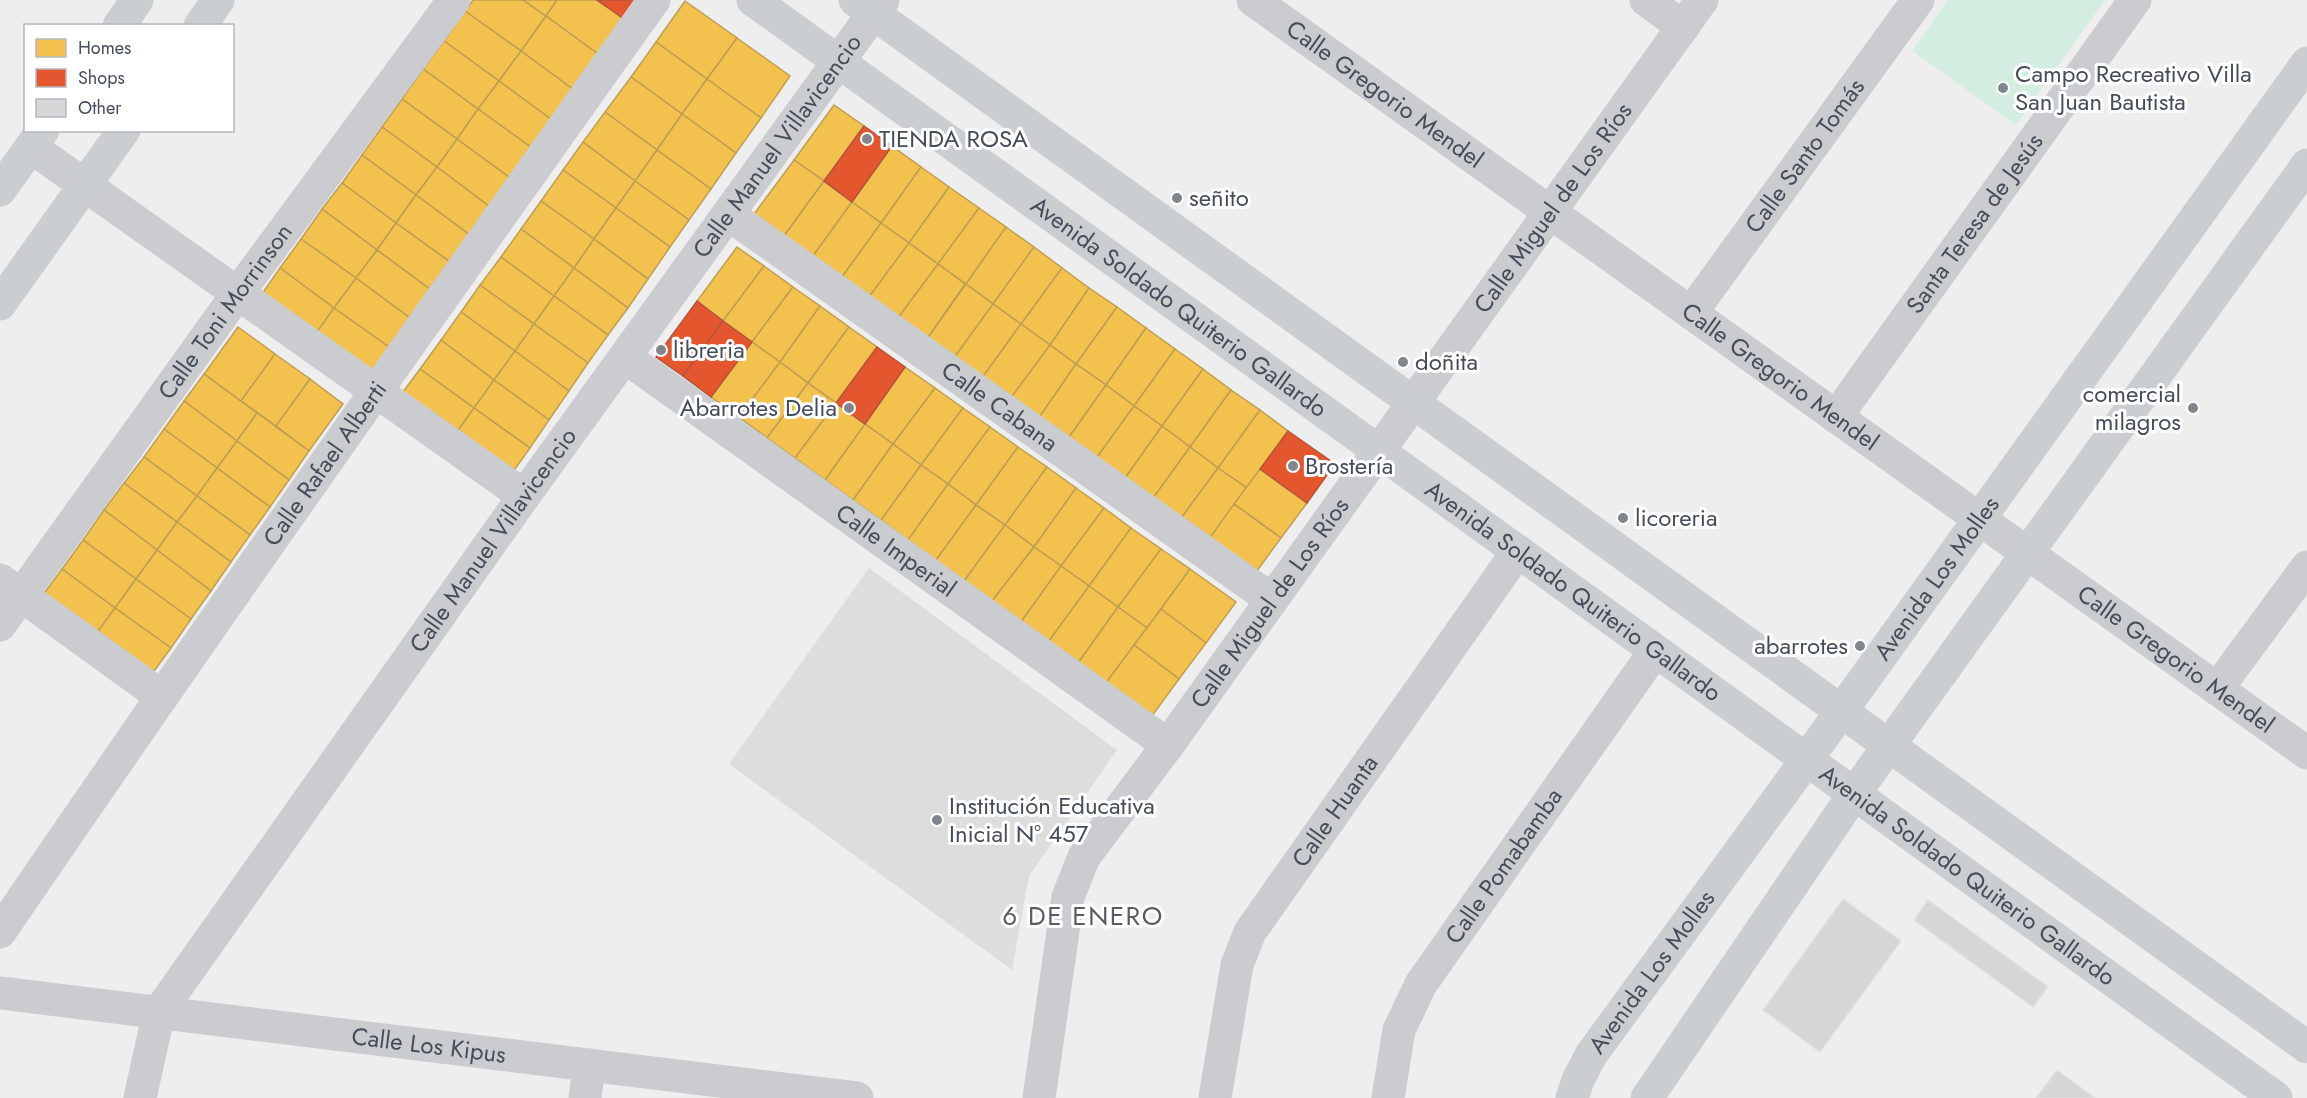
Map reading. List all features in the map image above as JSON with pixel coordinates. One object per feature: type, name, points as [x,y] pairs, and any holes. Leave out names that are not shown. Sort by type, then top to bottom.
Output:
[{"type":"street","points":[[120,24],[137,0]]},
{"type":"street","points":[[201,24],[218,0]]},
{"type":"street","name":"Calle Toni Morrinson","points":[[0,625],[11,587],[238,293],[454,0]]},
{"type":"street","name":"Calle Rafael Alberti","points":[[0,932],[161,696],[375,390],[654,0]]},
{"type":"street","name":"Avenida Soldado Quiterio Gallardo","points":[[753,0],[2276,1098]]},
{"type":"street","name":"Calle Gregorio Mendel","points":[[1253,0],[2307,753]]},
{"type":"street","points":[[1646,0],[1683,27]]},
{"type":"street","name":"Calle Miguel de Los Ríos","points":[[1039,1098],[1068,897],[1084,857],[1168,745],[1702,0]]},
{"type":"street","name":"Calle Santo Tomás","points":[[1691,313],[1918,0]]},
{"type":"street","name":"Santa Teresa de Jesús","points":[[1836,417],[2136,0]]},
{"type":"street","points":[[871,4],[1414,403],[2307,1047]]},
{"type":"street","name":"Calle Manuel Villavicencio","points":[[140,1098],[159,1012],[524,496],[838,61],[871,4]]},
{"type":"street","name":"Avenida Los Molles","points":[[1572,1098],[1591,1055],[2307,63]]},
{"type":"street","points":[[0,304],[123,132]]},
{"type":"street","points":[[0,190],[37,139],[85,185],[524,496]]},
{"type":"street","points":[[1647,1098],[1854,794],[2306,167]]},
{"type":"street","name":"Calle Cabana","points":[[728,214],[1272,600]]},
{"type":"street","name":"Calle Imperial","points":[[625,357],[1168,745]]},
{"type":"street","name":"Calle Huanta","points":[[1215,1098],[1237,965],[1250,932],[1518,551]]},
{"type":"street","points":[[2217,688],[2307,567]]},
{"type":"street","points":[[11,587],[161,696]]},
{"type":"street","name":"Calle Pomabamba","points":[[1388,1098],[1400,1030],[1421,984],[1655,651]]},
{"type":"street","name":"Calle Los Kipus","points":[[0,993],[856,1098]]},
{"type":"street","points":[[585,1098],[589,1065]]},
{"type":"shaded area","name":"Institución Educativa Inicial Nº 457","points":[[869,568],[1117,750],[1029,876],[1012,970],[729,764]]},
{"type":"green space","name":"Campo Recreativo Villa San Juan Bautista","points":[[1948,0],[2105,0],[2016,125],[1912,51]]},
{"type":"building: Homes","points":[[473,0],[523,0],[546,16],[521,51],[465,11]]},
{"type":"building: Homes","points":[[523,0],[557,0],[546,16]]},
{"type":"building: Homes","points":[[557,0],[597,0],[624,19],[598,54],[546,16]]},
{"type":"building: Homes","points":[[685,1],[737,38],[707,79],[656,42]]},
{"type":"building: Homes","points":[[465,11],[521,51],[499,81],[444,41]]},
{"type":"building: Homes","points":[[546,16],[598,54],[574,90],[521,51]]},
{"type":"building: Homes","points":[[737,38],[790,76],[761,118],[707,79]]},
{"type":"building: Homes","points":[[444,41],[499,81],[478,109],[423,69]]},
{"type":"building: Homes","points":[[656,42],[707,79],[682,114],[631,77]]},
{"type":"building: Homes","points":[[521,51],[574,90],[552,120],[499,81]]},
{"type":"building: Homes","points":[[423,69],[478,109],[457,139],[402,99]]},
{"type":"building: Homes","points":[[631,77],[682,114],[657,150],[605,112]]},
{"type":"building: Homes","points":[[707,79],[761,118],[736,153],[682,114]]},
{"type":"building: Homes","points":[[499,81],[552,120],[532,148],[478,109]]},
{"type":"building: Homes","points":[[402,99],[457,139],[437,167],[382,127]]},
{"type":"building: Homes","points":[[834,105],[864,126],[824,181],[794,160]]},
{"type":"building: Homes","points":[[478,109],[532,148],[510,178],[457,139]]},
{"type":"building: Homes","points":[[605,112],[657,150],[635,181],[583,142]]},
{"type":"building: Homes","points":[[682,114],[736,153],[711,189],[657,150]]},
{"type":"building: Homes","points":[[382,127],[437,167],[416,195],[362,155]]},
{"type":"building: Homes","points":[[457,139],[510,178],[490,207],[437,167]]},
{"type":"building: Homes","points":[[583,142],[635,181],[616,208],[563,170]]},
{"type":"building: Homes","points":[[892,146],[921,167],[881,223],[852,202]]},
{"type":"building: Homes","points":[[657,150],[711,189],[689,220],[635,181]]},
{"type":"building: Homes","points":[[362,155],[416,195],[396,223],[342,183]]},
{"type":"building: Homes","points":[[794,160],[824,181],[784,236],[754,214]]},
{"type":"building: Homes","points":[[437,167],[490,207],[470,235],[416,195]]},
{"type":"building: Homes","points":[[921,167],[949,187],[909,243],[881,223]]},
{"type":"building: Homes","points":[[563,170],[616,208],[594,239],[541,201]]},
{"type":"building: Homes","points":[[635,181],[689,220],[670,247],[616,208]]},
{"type":"building: Homes","points":[[824,181],[852,202],[813,256],[784,236]]},
{"type":"building: Homes","points":[[342,183],[396,223],[377,250],[322,209]]},
{"type":"building: Homes","points":[[949,187],[979,208],[938,264],[909,243]]},
{"type":"building: Homes","points":[[416,195],[470,235],[450,262],[396,223]]},
{"type":"building: Homes","points":[[541,201],[594,239],[574,268],[521,229]]},
{"type":"building: Homes","points":[[852,202],[881,223],[842,277],[813,256]]},
{"type":"building: Homes","points":[[616,208],[670,247],[648,279],[594,239]]},
{"type":"building: Homes","points":[[979,208],[1006,227],[966,284],[938,264]]},
{"type":"building: Homes","points":[[322,209],[377,250],[356,278],[301,239]]},
{"type":"building: Homes","points":[[396,223],[450,262],[431,290],[377,250]]},
{"type":"building: Homes","points":[[881,223],[909,243],[869,297],[842,277]]},
{"type":"building: Homes","points":[[1006,227],[1034,247],[993,304],[966,284]]},
{"type":"building: Homes","points":[[521,229],[574,268],[554,296],[501,257]]},
{"type":"building: Homes","points":[[301,239],[356,278],[334,308],[280,268]]},
{"type":"building: Homes","points":[[594,239],[648,279],[628,308],[574,268]]},
{"type":"building: Homes","points":[[909,243],[938,264],[898,318],[869,297]]},
{"type":"building: Homes","points":[[737,247],[764,266],[723,321],[697,301]]},
{"type":"building: Homes","points":[[1034,247],[1062,268],[1021,324],[993,304]]},
{"type":"building: Homes","points":[[377,250],[431,290],[410,318],[356,278]]},
{"type":"building: Homes","points":[[501,257],[554,296],[534,324],[480,285]]},
{"type":"building: Homes","points":[[938,264],[965,284],[927,339],[898,318]]},
{"type":"building: Homes","points":[[764,266],[793,287],[752,342],[723,321]]},
{"type":"building: Homes","points":[[280,268],[334,308],[314,336],[259,298]]},
{"type":"building: Homes","points":[[574,268],[628,308],[608,335],[554,296]]},
{"type":"building: Homes","points":[[1062,268],[1089,288],[1050,345],[1021,324]]},
{"type":"building: Homes","points":[[356,278],[410,318],[389,347],[334,308]]},
{"type":"building: Homes","points":[[966,284],[993,304],[954,358],[927,339]]},
{"type":"building: Homes","points":[[480,285],[534,324],[515,351],[461,312]]},
{"type":"building: Homes","points":[[793,287],[820,306],[780,362],[752,342]]},
{"type":"building: Homes","points":[[1089,288],[1117,307],[1076,364],[1050,345]]},
{"type":"building: Homes","points":[[554,296],[608,335],[588,363],[534,324]]},
{"type":"building: Homes","points":[[993,304],[1021,324],[982,378],[954,358]]},
{"type":"building: Homes","points":[[820,306],[849,327],[808,383],[780,362]]},
{"type":"building: Homes","points":[[1117,307],[1146,328],[1106,385],[1076,364]]},
{"type":"building: Homes","points":[[334,308],[389,347],[369,376],[314,336]]},
{"type":"building: Homes","points":[[461,312],[515,351],[494,380],[441,340]]},
{"type":"building: Homes","points":[[534,324],[588,363],[569,391],[515,351]]},
{"type":"building: Homes","points":[[1021,324],[1050,345],[1010,399],[982,378]]},
{"type":"building: Homes","points":[[238,327],[275,354],[241,401],[204,374]]},
{"type":"building: Homes","points":[[849,327],[877,347],[836,403],[808,383]]},
{"type":"building: Homes","points":[[1146,328],[1175,349],[1134,406],[1106,385]]},
{"type":"building: Homes","points":[[441,340],[494,380],[474,408],[420,369]]},
{"type":"building: Homes","points":[[752,342],[780,362],[739,417],[711,397]]},
{"type":"building: Homes","points":[[1050,345],[1076,364],[1038,419],[1010,399]]},
{"type":"building: Homes","points":[[1175,349],[1203,369],[1162,426],[1134,406]]},
{"type":"building: Homes","points":[[515,351],[569,391],[549,420],[494,380]]},
{"type":"building: Homes","points":[[275,354],[310,379],[276,426],[241,401]]},
{"type":"building: Homes","points":[[780,362],[808,383],[767,438],[739,417]]},
{"type":"building: Homes","points":[[1076,364],[1106,385],[1067,440],[1038,419]]},
{"type":"building: Homes","points":[[905,367],[935,388],[893,444],[865,424]]},
{"type":"building: Homes","points":[[420,369],[474,408],[454,436],[399,397]]},
{"type":"building: Homes","points":[[1203,369],[1231,390],[1190,447],[1162,426]]},
{"type":"building: Homes","points":[[204,374],[257,413],[237,441],[184,401]]},
{"type":"building: Homes","points":[[310,379],[343,404],[309,451],[276,426]]},
{"type":"building: Homes","points":[[494,380],[549,420],[530,448],[474,408]]},
{"type":"building: Homes","points":[[808,383],[836,403],[795,458],[767,438]]},
{"type":"building: Homes","points":[[1106,385],[1134,406],[1095,460],[1067,440]]},
{"type":"building: Homes","points":[[935,388],[963,408],[921,465],[893,444]]},
{"type":"building: Homes","points":[[1231,390],[1260,410],[1218,468],[1190,447]]},
{"type":"building: Homes","points":[[184,401],[237,441],[217,468],[164,429]]},
{"type":"building: Homes","points":[[836,403],[865,424],[825,480],[795,458]]},
{"type":"building: Homes","points":[[1134,406],[1162,426],[1123,481],[1095,460]]},
{"type":"building: Homes","points":[[474,408],[530,448],[510,476],[454,436]]},
{"type":"building: Homes","points":[[963,408],[990,427],[948,484],[921,465]]},
{"type":"building: Homes","points":[[1260,410],[1288,431],[1247,488],[1218,468]]},
{"type":"building: Homes","points":[[257,413],[309,451],[289,480],[237,441]]},
{"type":"building: Homes","points":[[865,424],[893,444],[853,500],[825,480]]},
{"type":"building: Homes","points":[[1162,426],[1190,447],[1151,501],[1123,481]]},
{"type":"building: Homes","points":[[990,427],[1018,447],[976,505],[948,484]]},
{"type":"building: Homes","points":[[164,429],[217,468],[197,496],[144,457]]},
{"type":"building: Homes","points":[[237,441],[289,480],[270,507],[217,468]]},
{"type":"building: Homes","points":[[893,444],[921,465],[881,520],[853,500]]},
{"type":"building: Homes","points":[[1018,447],[1047,467],[1005,525],[976,505]]},
{"type":"building: Homes","points":[[1190,447],[1218,468],[1179,521],[1151,501]]},
{"type":"building: Homes","points":[[144,457],[197,496],[177,522],[124,483]]},
{"type":"building: Homes","points":[[921,465],[948,484],[908,540],[881,520]]},
{"type":"building: Homes","points":[[1047,467],[1076,488],[1034,547],[1005,525]]},
{"type":"building: Homes","points":[[217,468],[270,507],[250,535],[197,496]]},
{"type":"building: Homes","points":[[1218,468],[1247,488],[1207,542],[1179,521]]},
{"type":"building: Homes","points":[[1260,469],[1307,503],[1281,538],[1234,504]]},
{"type":"building: Homes","points":[[124,483],[177,522],[157,550],[104,510]]},
{"type":"building: Homes","points":[[948,484],[976,505],[936,560],[908,540]]},
{"type":"building: Homes","points":[[1076,488],[1104,508],[1061,566],[1034,547]]},
{"type":"building: Homes","points":[[197,496],[250,535],[231,562],[177,522]]},
{"type":"building: Homes","points":[[1234,504],[1281,538],[1254,575],[1207,542]]},
{"type":"building: Homes","points":[[976,505],[1005,525],[964,581],[936,560]]},
{"type":"building: Homes","points":[[1104,508],[1131,528],[1089,586],[1061,566]]},
{"type":"building: Homes","points":[[104,510],[157,550],[136,579],[83,540]]},
{"type":"building: Homes","points":[[177,522],[231,562],[211,591],[157,550]]},
{"type":"building: Homes","points":[[1005,525],[1034,547],[992,601],[964,581]]},
{"type":"building: Homes","points":[[1131,528],[1161,549],[1118,607],[1089,586]]},
{"type":"building: Homes","points":[[83,540],[136,579],[115,608],[62,569]]},
{"type":"building: Homes","points":[[1034,547],[1061,566],[1021,622],[992,601]]},
{"type":"building: Homes","points":[[1161,549],[1190,569],[1147,628],[1118,607]]},
{"type":"building: Homes","points":[[157,550],[211,591],[191,619],[136,579]]},
{"type":"building: Homes","points":[[1061,566],[1089,586],[1049,641],[1021,622]]},
{"type":"building: Homes","points":[[62,569],[115,608],[93,638],[40,599]]},
{"type":"building: Homes","points":[[1190,569],[1236,602],[1206,643],[1161,609]]},
{"type":"building: Homes","points":[[136,579],[191,619],[171,648],[115,608]]},
{"type":"building: Homes","points":[[1089,586],[1118,607],[1078,663],[1049,641]]},
{"type":"building: Homes","points":[[1118,607],[1147,628],[1106,683],[1078,663]]},
{"type":"building: Homes","points":[[115,608],[171,648],[149,678],[93,638]]},
{"type":"building: Homes","points":[[1161,609],[1206,643],[1179,679],[1134,645]]},
{"type":"building: Homes","points":[[1134,645],[1179,679],[1152,716],[1106,683]]},
{"type":"building: Shops","points":[[597,0],[638,0],[624,19]]},
{"type":"building: Shops","points":[[864,126],[892,146],[852,202],[824,181]]},
{"type":"building: Shops","points":[[697,301],[723,321],[683,376],[656,357]]},
{"type":"building: Shops","points":[[723,321],[752,342],[711,397],[683,376]]},
{"type":"building: Shops","points":[[877,347],[905,367],[865,424],[836,403]]},
{"type":"building: Shops","points":[[1288,431],[1335,464],[1307,503],[1260,469]]},
{"type":"building: Other","points":[[1843,899],[1901,941],[1820,1052],[1763,1010]]},
{"type":"building: Other","points":[[1928,900],[2048,987],[2033,1007],[1914,920]]},
{"type":"building: Other","points":[[2057,1070],[2095,1098],[2036,1098]]},
{"type":"place","name":"Campo Recreativo Villa San Juan Bautista","points":[[2003,88]]},
{"type":"place","name":"TIENDA ROSA","points":[[867,139]]},
{"type":"place","name":"señito","points":[[1177,198]]},
{"type":"place","name":"libreria","points":[[661,350]]},
{"type":"place","name":"doñita","points":[[1403,362]]},
{"type":"place","name":"Abarrotes Delia","points":[[849,408]]},
{"type":"place","name":"comercial milagros","points":[[2193,408]]},
{"type":"place","name":"Brostería","points":[[1293,466]]},
{"type":"place","name":"licoreria","points":[[1623,518]]},
{"type":"place","name":"abarrotes","points":[[1860,646]]},
{"type":"place","name":"Institución Educativa Inicial Nº 457","points":[[937,820]]},
{"type":"district","name":"6 DE ENERO","points":[[1083,916]]}]
